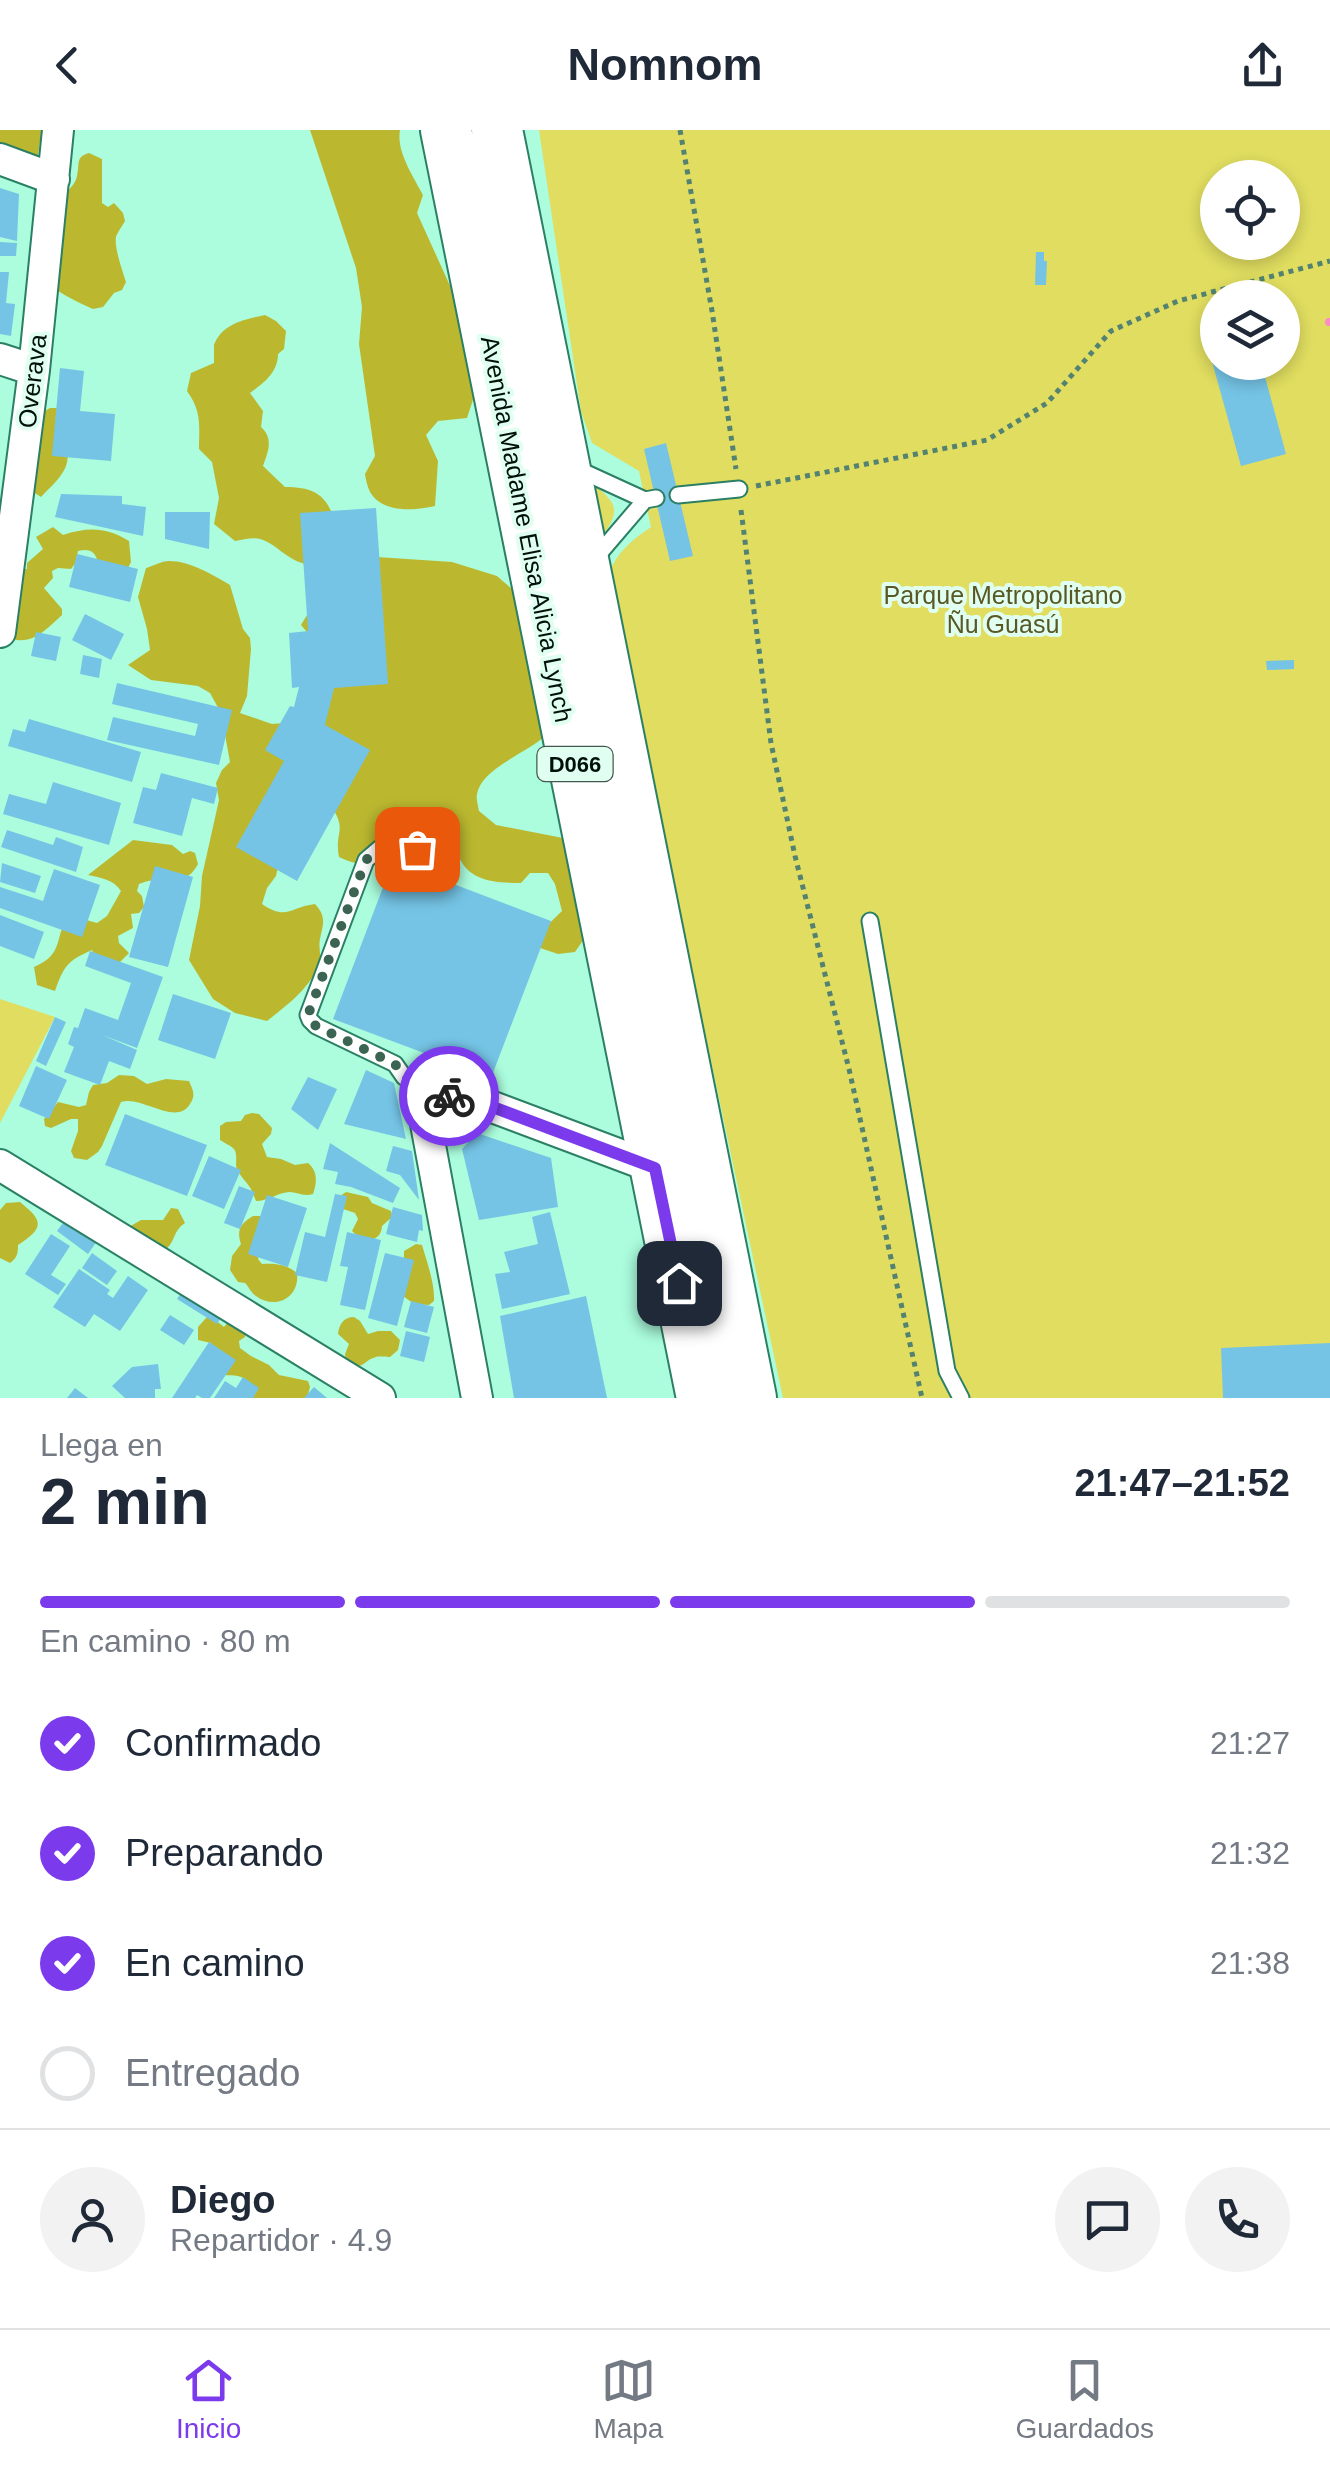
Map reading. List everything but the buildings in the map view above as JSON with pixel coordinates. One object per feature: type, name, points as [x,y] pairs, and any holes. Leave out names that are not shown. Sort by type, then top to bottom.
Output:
[{"type":"highway","name":"Avenida Madame Elisa Alicia Lynch","points":[[446,130],[702,1398]]},
{"type":"highway","name":"Avenida Madame Elisa Alicia Lynch","points":[[497,130],[752,1398]]},
{"type":"street","name":"Overava","points":[[0,632],[34,370],[58,130]]},
{"type":"street","points":[[0,159],[54,179]]},
{"type":"street","points":[[0,359],[34,370]]},
{"type":"street","points":[[477,1398],[426,1124],[436,1099],[458,1094],[655,1168]]},
{"type":"street","points":[[0,1165],[380,1398]]},
{"type":"lane","points":[[564,464],[650,499],[586,570]]},
{"type":"lane","points":[[678,495],[739,489]]},
{"type":"lane","points":[[417,849],[380,848],[366,860],[308,1015],[316,1026],[395,1064],[404,1077],[436,1099]]},
{"type":"lane","points":[[870,920],[947,1371],[961,1398]]},
{"type":"path","points":[[680,130],[739,489],[771,743],[922,1398]]},
{"type":"path","points":[[739,489],[987,440],[1047,403],[1111,331],[1178,301],[1330,261]]},
{"type":"green space","name":"Parque Metropolitano Ñu Guasú","points":[[539,130],[1330,130],[1330,1398],[783,1398],[608,578],[619,555],[651,527],[639,471],[592,443],[581,411]]},
{"type":"green space","points":[[587,480],[614,507],[612,521],[599,541]]},
{"type":"green space","points":[[0,999],[55,1017],[0,1123]]},
{"type":"shaded area","points":[[0,130],[46,130],[38,155],[32,158],[14,152],[10,146],[0,146]]},
{"type":"shaded area","points":[[310,130],[400,130],[403,155],[423,195],[417,213],[485,363],[467,418],[438,421],[426,435],[438,461],[435,506],[390,507],[375,499],[368,488],[365,474],[375,456],[359,344],[362,307],[356,268]]},
{"type":"shaded area","points":[[89,153],[102,159],[102,203],[108,207],[114,203],[125,221],[116,242],[126,282],[103,307],[93,309],[44,281],[65,194],[75,181],[80,159]]},
{"type":"shaded area","points":[[265,315],[286,331],[284,349],[278,354],[273,372],[250,393],[263,411],[261,427],[269,441],[263,466],[285,487],[319,495],[336,525],[305,564],[260,539],[235,541],[214,524],[219,498],[212,462],[199,449],[197,412],[187,391],[191,373],[214,363],[214,345],[223,332],[235,323]]},
{"type":"shaded area","points":[[57,408],[68,457],[61,475],[41,497],[27,488],[43,412]]},
{"type":"shaded area","points":[[53,527],[63,535],[97,530],[121,536],[129,541],[131,562],[128,568],[98,562],[91,551],[78,551],[71,569],[52,571],[53,578],[44,588],[62,609],[62,615],[30,639],[4,637],[14,568],[27,569],[27,563],[43,549],[36,537]]},
{"type":"shaded area","points":[[377,557],[452,562],[497,576],[530,614],[545,736],[487,776],[477,802],[479,811],[496,825],[568,839],[584,939],[575,952],[558,954],[528,944],[562,911],[548,873],[530,873],[521,883],[490,881],[472,874],[456,848],[424,837],[412,837],[396,853],[379,862],[350,862],[339,857],[340,826],[331,806],[280,858],[262,904],[277,912],[315,904],[319,909],[323,921],[320,960],[315,972],[297,996],[267,1021],[235,1013],[213,999],[189,960],[219,800],[216,783],[230,762],[221,713],[210,693],[198,686],[151,680],[128,665],[150,650],[138,597],[146,568],[166,561],[185,563],[230,585],[251,649],[247,696],[240,713],[272,724],[309,721],[313,639],[301,625],[307,615]]},
{"type":"shaded area","points":[[133,840],[172,845],[183,854],[190,851],[195,853],[198,864],[186,877],[139,884],[137,891],[144,907],[131,914],[133,928],[118,936],[129,953],[114,968],[96,961],[92,950],[68,965],[55,991],[37,985],[34,967],[54,951],[68,915],[97,923],[107,916],[121,891],[110,881],[88,875]]},
{"type":"shaded area","points":[[119,1075],[134,1076],[147,1084],[166,1079],[189,1081],[193,1098],[184,1110],[176,1112],[121,1102],[98,1152],[87,1160],[74,1158],[71,1151],[78,1119],[51,1128],[45,1126],[44,1119],[58,1102],[86,1105],[93,1085],[107,1083]]},
{"type":"shaded area","points":[[252,1113],[259,1114],[272,1128],[262,1144],[267,1157],[311,1166],[316,1177],[313,1194],[289,1192],[256,1201],[237,1170],[234,1149],[220,1140],[220,1126],[241,1121]]},
{"type":"shaded area","points":[[346,1192],[368,1197],[372,1203],[391,1211],[392,1217],[378,1236],[366,1239],[352,1231],[358,1219],[355,1213],[343,1209],[340,1196]]},
{"type":"shaded area","points":[[20,1202],[34,1215],[38,1225],[18,1245],[17,1256],[10,1263],[0,1258],[0,1210],[6,1203]]},
{"type":"shaded area","points":[[171,1208],[178,1209],[185,1223],[166,1249],[129,1227],[141,1220],[163,1220]]},
{"type":"shaded area","points":[[253,1216],[260,1216],[258,1259],[262,1264],[280,1265],[297,1273],[294,1290],[278,1302],[256,1296],[230,1270],[232,1256],[241,1244],[241,1227]]},
{"type":"shaded area","points":[[422,1245],[432,1280],[434,1301],[429,1305],[414,1304],[403,1296],[404,1251]]},
{"type":"shaded area","points":[[207,1317],[224,1327],[228,1322],[246,1330],[239,1341],[240,1348],[279,1375],[308,1381],[307,1398],[239,1398],[248,1383],[240,1377],[224,1375],[211,1343],[198,1340],[198,1327]]},
{"type":"shaded area","points":[[354,1317],[368,1334],[391,1331],[400,1340],[398,1350],[390,1357],[376,1357],[360,1366],[346,1361],[349,1344],[338,1334],[344,1320]]},
{"type":"way so far","points":[[417,849],[380,848],[366,860],[308,1015],[316,1026],[395,1064],[404,1077],[436,1099],[449,1096]]},
{"type":"route","points":[[449,1096],[458,1094],[655,1168],[679,1283]]}]
